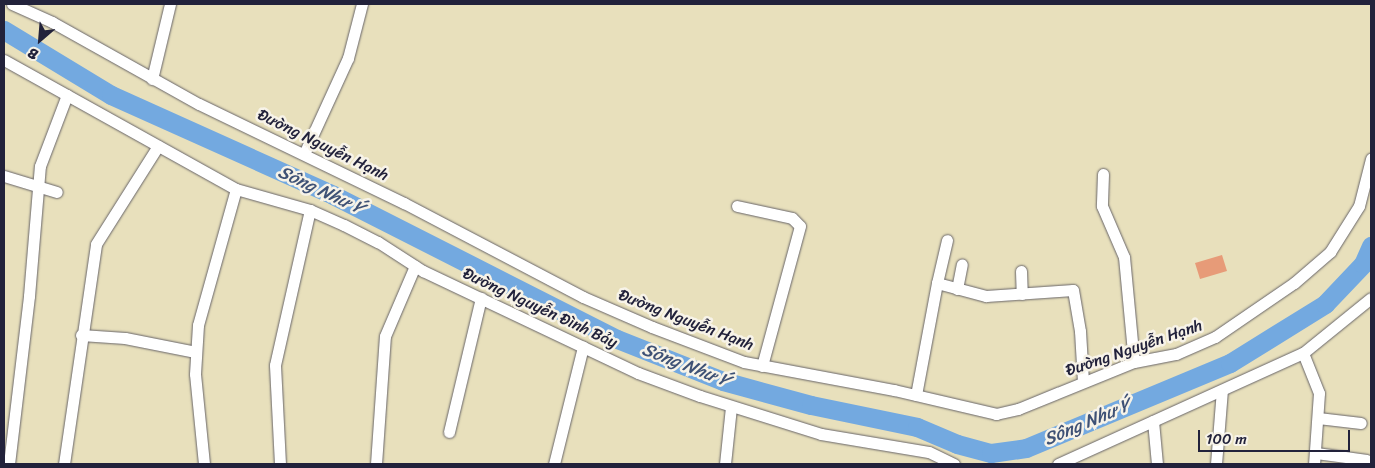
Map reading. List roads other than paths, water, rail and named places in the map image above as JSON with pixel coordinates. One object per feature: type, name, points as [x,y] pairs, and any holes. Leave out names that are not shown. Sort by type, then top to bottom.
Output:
[{"type":"street","points":[[152,79],[170,4]]},
{"type":"street","points":[[304,154],[348,58],[362,4]]},
{"type":"street","name":"Đường Nguyễn Hạnh","points":[[17,5],[52,22],[152,79],[304,154],[583,297],[652,327],[762,366],[916,395],[996,414],[1018,408],[1134,362],[1176,354],[1215,337],[1318,265],[1338,242],[1359,206],[1371,159]]},
{"type":"street","name":"Đường Nguyễn Đình Bảy","points":[[4,60],[236,189],[310,210],[378,242],[414,266],[638,373],[731,406],[821,434],[929,452],[954,464]]},
{"type":"street","points":[[9,464],[43,154],[67,95]]},
{"type":"street","points":[[64,464],[81,335],[96,244],[158,146]]},
{"type":"street","points":[[1103,174],[1102,206],[1124,257],[1134,362]]},
{"type":"street","points":[[4,176],[57,192]]},
{"type":"street","points":[[204,464],[195,387],[196,352],[202,304],[236,189]]},
{"type":"street","points":[[736,206],[792,218],[800,226],[762,366]]},
{"type":"street","points":[[280,464],[275,365],[310,210]]},
{"type":"street","points":[[916,395],[947,240]]},
{"type":"street","points":[[957,289],[962,264]]},
{"type":"street","points":[[376,464],[385,336],[414,266]]},
{"type":"street","points":[[1021,271],[1022,294]]},
{"type":"street","points":[[937,284],[986,296],[1073,290],[1080,331],[1083,382]]},
{"type":"street","points":[[449,432],[481,298]]},
{"type":"street","points":[[1058,464],[1303,353],[1371,298]]},
{"type":"street","points":[[81,335],[125,338],[196,352]]},
{"type":"street","points":[[554,464],[583,347]]},
{"type":"street","points":[[1303,353],[1319,394],[1315,459],[1367,460]]},
{"type":"street","points":[[1216,464],[1222,390]]},
{"type":"street","points":[[725,464],[731,406]]},
{"type":"street","points":[[1318,418],[1361,423]]},
{"type":"street","points":[[1153,421],[1157,464]]},
{"type":"waterway","name":"Sông Như Ý","points":[[4,30],[111,95],[333,195],[617,339],[723,381],[811,405],[917,427],[957,444],[991,453],[1026,448],[1230,363],[1325,304],[1363,264],[1371,246]]}]
